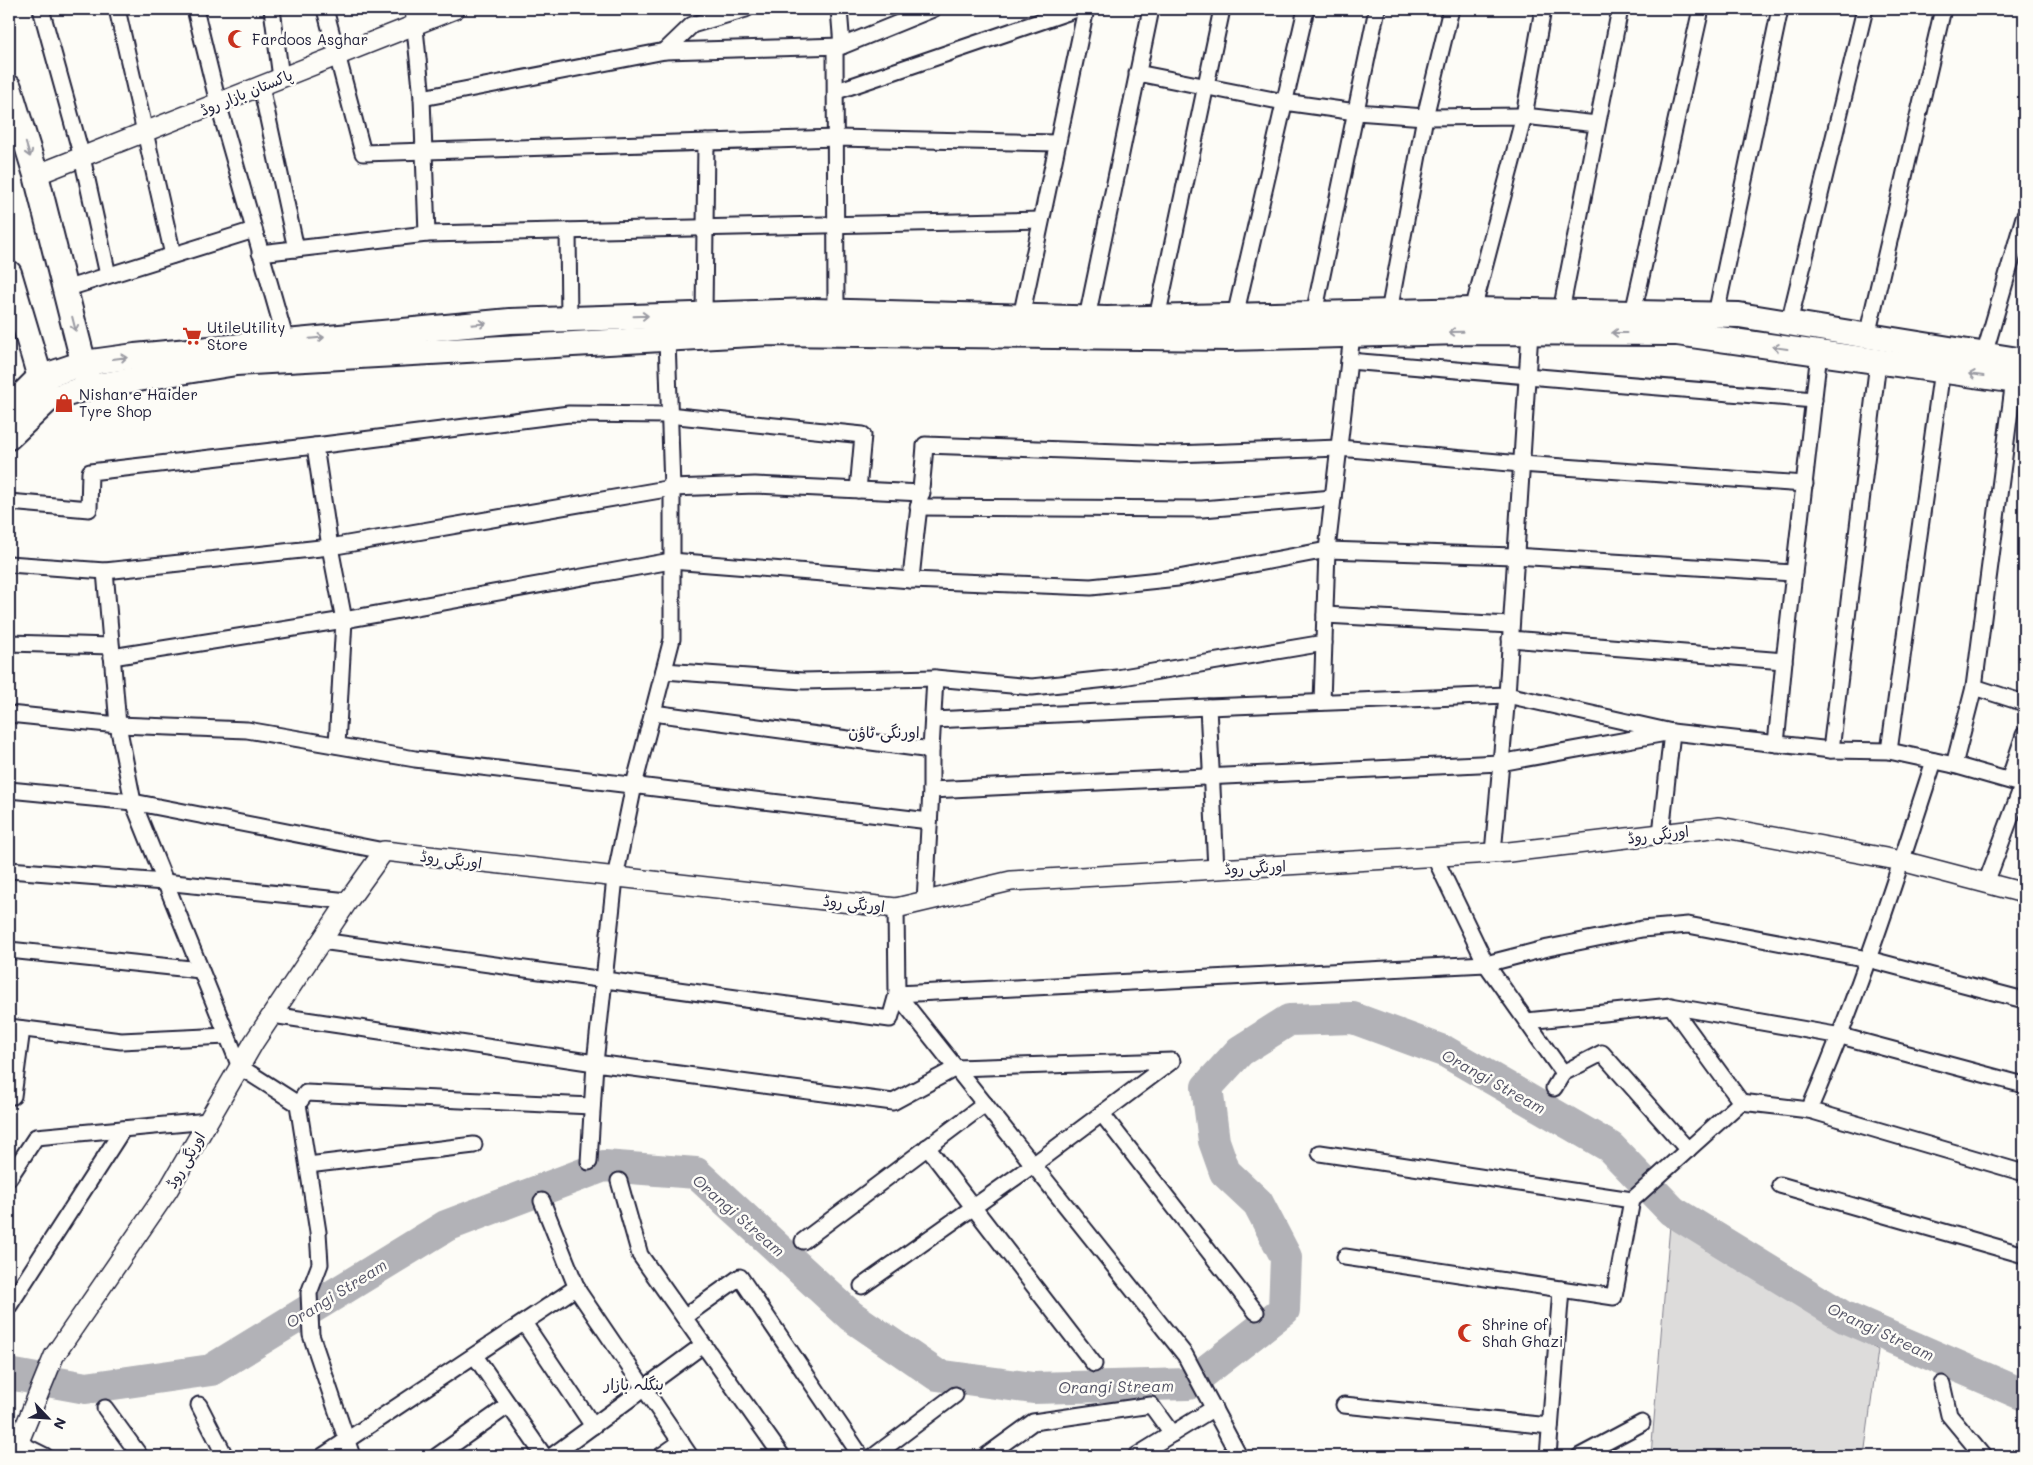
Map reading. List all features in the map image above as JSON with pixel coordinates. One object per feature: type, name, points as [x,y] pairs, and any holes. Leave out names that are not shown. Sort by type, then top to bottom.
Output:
[{"type":"main road","points":[[9,87],[36,175],[89,387]]},
{"type":"main road","points":[[9,272],[39,378],[48,400]]},
{"type":"main road","points":[[9,408],[39,378],[84,363],[286,341],[510,321],[704,314],[836,312],[1021,317],[1157,318],[1473,310],[1739,315],[1984,354],[2021,374]]},
{"type":"main road","points":[[9,437],[48,400],[89,387],[236,363],[770,333],[1229,338],[1530,332],[1677,334],[1942,370],[2021,374]]},
{"type":"street","points":[[41,9],[82,157],[108,275]]},
{"type":"street","points":[[117,9],[173,255]]},
{"type":"street","points":[[195,9],[218,103],[286,341]]},
{"type":"street","points":[[272,9],[281,78]]},
{"type":"street","points":[[325,9],[363,153],[837,138],[1057,143]]},
{"type":"street","name":"پاکستان بازار روڈ","points":[[36,175],[337,56],[414,17],[455,9]]},
{"type":"street","points":[[666,51],[692,25],[746,9]]},
{"type":"street","points":[[836,312],[839,9]]},
{"type":"street","points":[[422,98],[666,51],[839,46],[934,9]]},
{"type":"street","points":[[837,91],[1077,9]]},
{"type":"street","points":[[1021,317],[1086,9]]},
{"type":"street","points":[[1087,318],[1151,9]]},
{"type":"street","points":[[1157,318],[1222,9]]},
{"type":"street","points":[[1234,316],[1306,9]]},
{"type":"street","points":[[1314,314],[1378,9]]},
{"type":"street","points":[[1389,312],[1425,118],[1450,9]]},
{"type":"street","points":[[1473,310],[1524,116],[1543,9]]},
{"type":"street","points":[[1561,312],[1620,9]]},
{"type":"street","points":[[1634,313],[1701,9]]},
{"type":"street","points":[[1716,314],[1780,9]]},
{"type":"street","points":[[1789,323],[1866,9]]},
{"type":"street","points":[[1867,336],[1943,9]]},
{"type":"street","points":[[414,17],[422,98],[427,234]]},
{"type":"street","points":[[1137,73],[1284,102],[1356,112],[1425,118],[1524,116],[1598,124]]},
{"type":"street","points":[[261,86],[296,249]]},
{"type":"street","points":[[704,314],[706,142]]},
{"type":"street","points":[[1984,354],[2024,216]]},
{"type":"street","points":[[260,253],[427,234],[1041,220]]},
{"type":"street","points":[[65,289],[254,230]]},
{"type":"street","points":[[568,231],[569,319]]},
{"type":"street","points":[[1493,853],[1506,695],[1530,332]]},
{"type":"street","points":[[1322,702],[1327,550],[1352,335]]},
{"type":"street","points":[[589,1162],[595,1064],[615,878],[634,785],[672,639],[672,488],[668,415],[667,339]]},
{"type":"street","points":[[1776,744],[1819,353]]},
{"type":"street","points":[[1349,361],[1814,400]]},
{"type":"street","points":[[1831,750],[1878,362]]},
{"type":"street","points":[[1889,751],[1942,370]]},
{"type":"street","points":[[1954,765],[1974,687],[2021,374]]},
{"type":"street","points":[[9,502],[89,509],[90,472],[569,414],[668,415],[863,436],[858,490]]},
{"type":"street","points":[[911,580],[925,445],[1174,454],[1339,448],[1521,464],[1805,484]]},
{"type":"street","points":[[316,446],[330,548],[344,620],[337,745]]},
{"type":"street","points":[[9,564],[105,571],[330,548],[672,488],[755,485],[858,490],[920,500],[1202,509],[1333,498]]},
{"type":"street","points":[[9,642],[111,651],[344,620],[672,561],[911,580],[1091,587],[1178,578],[1327,550],[1514,556],[1794,573]]},
{"type":"street","points":[[105,571],[118,725],[133,802],[240,1067],[298,1104]]},
{"type":"street","points":[[1325,615],[1510,632],[1784,661]]},
{"type":"street","points":[[664,671],[803,681],[935,678],[1032,687],[1117,678],[1324,643]]},
{"type":"street","points":[[925,902],[935,678]]},
{"type":"street","points":[[1974,687],[2024,702]]},
{"type":"street","points":[[933,720],[1506,695],[1672,732],[1831,750],[1889,751],[1954,765],[2019,783]]},
{"type":"street","points":[[1208,707],[1216,869]]},
{"type":"street","points":[[653,713],[931,750]]},
{"type":"street","points":[[9,714],[118,725],[247,730],[414,759],[929,821]]},
{"type":"street","points":[[931,790],[1500,763],[1672,732]]},
{"type":"street","points":[[1661,834],[1672,732]]},
{"type":"street","points":[[1986,883],[2019,783],[2024,735]]},
{"type":"street","points":[[1809,1110],[1841,1036],[1934,761]]},
{"type":"street","points":[[9,790],[133,802],[384,851]]},
{"type":"street","name":"اورنگی روڈ","points":[[16,1450],[54,1356],[168,1190],[272,1015],[348,901],[384,851],[896,908],[1010,881],[1493,853],[1720,827],[1902,860],[2024,893]]},
{"type":"street","points":[[1434,856],[1486,964],[1563,1073]]},
{"type":"street","points":[[9,870],[164,882],[348,901]]},
{"type":"street","points":[[321,941],[890,1019],[897,994],[896,908]]},
{"type":"street","points":[[897,994],[1486,964],[1548,948],[1642,929],[1688,925],[1868,959],[2024,1000]]},
{"type":"street","points":[[9,950],[200,970]]},
{"type":"street","points":[[897,994],[1185,1355],[1239,1456]]},
{"type":"street","points":[[1527,1021],[1671,1006],[1841,1036],[2024,1085]]},
{"type":"street","points":[[1671,1006],[1740,1102],[1809,1110],[2024,1173]]},
{"type":"street","points":[[272,1015],[595,1064],[893,1102],[956,1068],[1172,1061],[1033,1165],[862,1286]]},
{"type":"street","points":[[9,1095],[13,1096],[15,1028],[121,1041],[227,1036]]},
{"type":"street","points":[[1554,1088],[1563,1073],[1602,1053],[1687,1151]]},
{"type":"street","points":[[352,1456],[348,1438],[311,1334],[309,1294],[320,1264],[318,1232],[298,1104],[306,1093],[592,1106]]},
{"type":"street","points":[[1345,1257],[1614,1297],[1633,1199],[1740,1102]]},
{"type":"street","points":[[803,1241],[985,1104]]},
{"type":"street","points":[[1102,1114],[1256,1312]]},
{"type":"street","points":[[9,1177],[36,1137],[208,1121]]},
{"type":"street","points":[[9,1306],[123,1129]]},
{"type":"street","points":[[308,1165],[474,1145]]},
{"type":"street","points":[[927,1147],[1094,1364]]},
{"type":"street","points":[[1320,1153],[1633,1199]]},
{"type":"street","points":[[619,1181],[640,1255],[782,1456]]},
{"type":"street","points":[[1780,1185],[2024,1254]]},
{"type":"street","points":[[542,1201],[577,1287],[690,1456]]},
{"type":"street","points":[[684,1317],[740,1277],[862,1456]]},
{"type":"street","points":[[323,1456],[577,1287]]},
{"type":"street","points":[[1548,1456],[1561,1289]]},
{"type":"street","points":[[524,1323],[593,1426]]},
{"type":"street","points":[[552,1456],[703,1345]]},
{"type":"street","points":[[475,1356],[544,1456]]},
{"type":"street","points":[[1942,1384],[1949,1415],[1983,1456]]},
{"type":"street","points":[[874,1456],[955,1395]]},
{"type":"street","points":[[1344,1404],[1550,1426]]},
{"type":"street","points":[[199,1405],[225,1456]]},
{"type":"street","points":[[437,1456],[508,1405]]},
{"type":"street","points":[[986,1456],[1033,1422],[1151,1405],[1172,1434]]},
{"type":"street","points":[[105,1408],[140,1456]]},
{"type":"street","points":[[1136,1456],[1213,1408]]},
{"type":"street","points":[[1580,1456],[1642,1423]]},
{"type":"street","points":[[661,1456],[681,1442]]},
{"type":"street","points":[[16,1450],[46,1456]]},
{"type":"shaded area","points":[[1670,1225],[1878,1350],[1864,1456],[1651,1456]]},
{"type":"waterway","name":"Orangi Stream","points":[[9,1374],[86,1388],[211,1370],[446,1226],[604,1166],[696,1173],[851,1316],[937,1375],[1033,1388],[1189,1384],[1284,1310],[1286,1257],[1258,1203],[1225,1172],[1214,1141],[1207,1087],[1240,1051],[1289,1020],[1353,1018],[1446,1052],[1610,1147],[1672,1211],[1844,1317],[2024,1395]]},
{"type":"place","name":"Fardoos Asghar","points":[[237,39]]},
{"type":"place","name":"UtileUtility Store","points":[[192,336]]},
{"type":"place","name":"Nishan e Haider Tyre Shop","points":[[64,403]]},
{"type":"place","name":"Shrine of Shah Ghazi","points":[[1467,1333]]},
{"type":"district","name":"اورنگی ٹاؤن","points":[[884,731]]},
{"type":"district","name":"بنگلہ بازار","points":[[634,1383]]}]
